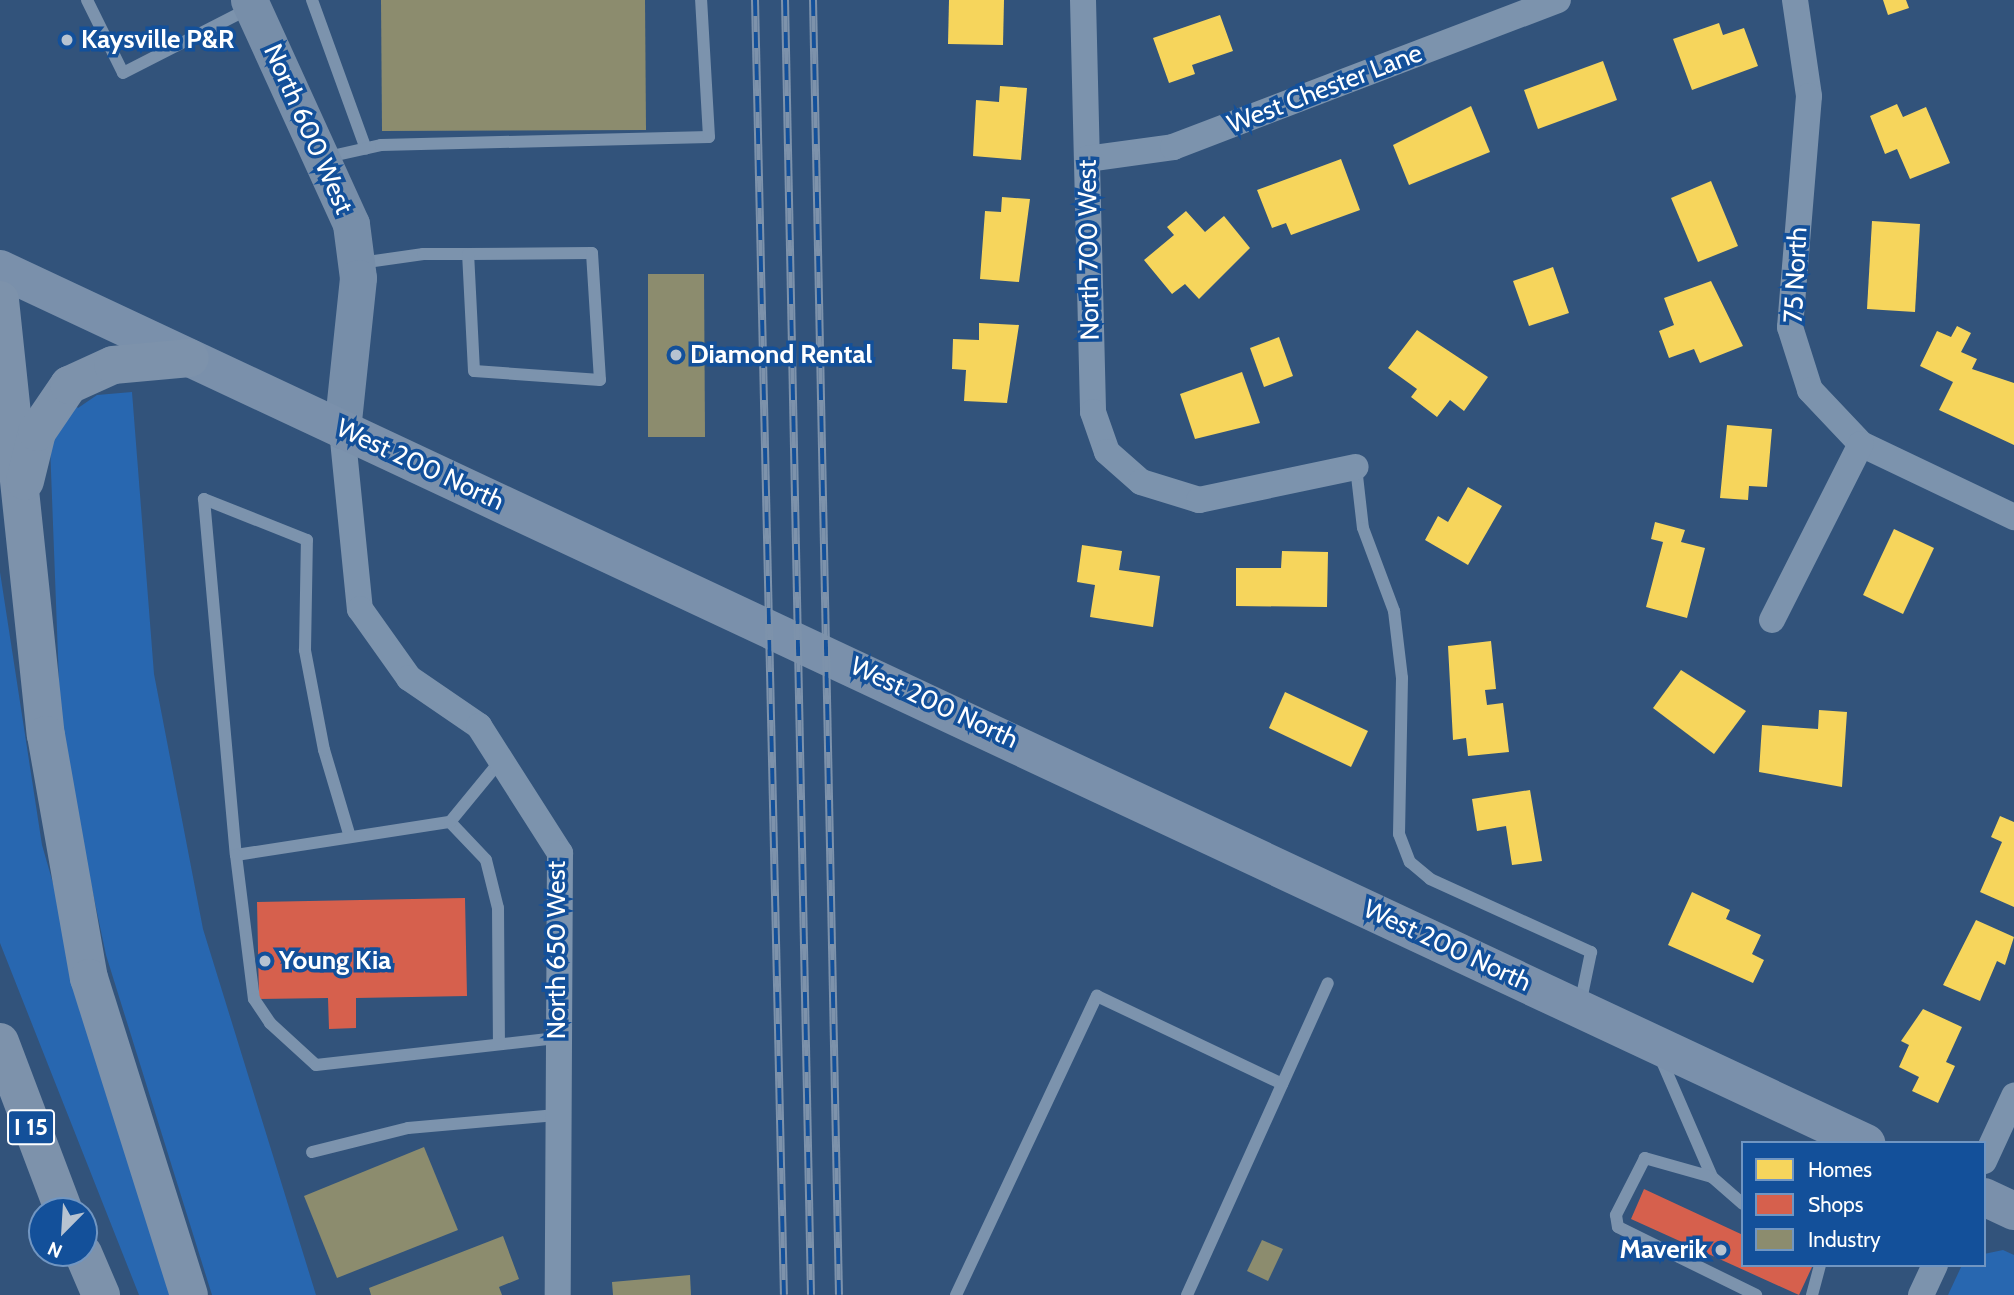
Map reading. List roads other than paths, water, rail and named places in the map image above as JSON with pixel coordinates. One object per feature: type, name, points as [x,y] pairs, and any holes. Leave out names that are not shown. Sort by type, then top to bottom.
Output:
[{"type":"highway","points":[[0,300],[18,507],[46,736],[89,978],[189,1295]]},
{"type":"highway","points":[[18,507],[37,432],[69,385],[113,365],[190,358]]},
{"type":"highway","name":"I 15","points":[[0,1042],[59,1197]]},
{"type":"highway","points":[[89,1267],[101,1295]]},
{"type":"main road","name":"West 200 North","points":[[0,269],[706,598],[904,687],[1862,1141]]},
{"type":"main road","points":[[1986,1198],[2014,1211]]},
{"type":"street","name":"North 700 West","points":[[1083,0],[1093,412],[1107,452],[1140,482],[1199,500],[1356,467]]},
{"type":"street","name":"West Chester Lane","points":[[1087,159],[1173,147],[1558,0]]},
{"type":"street","name":"75 North","points":[[1795,0],[1809,96],[1790,327],[1810,390],[1861,444],[2014,517]]},
{"type":"street","name":"North 600 West","points":[[256,2],[351,225],[356,263],[342,429]]},
{"type":"street","name":"North 650 West","points":[[342,429],[360,609],[409,678],[480,726],[560,853],[556,1038],[558,1295]]},
{"type":"street","points":[[1772,620],[1861,444]]},
{"type":"street","points":[[1986,1157],[2014,1096]]},
{"type":"street","points":[[1921,1295],[1934,1267]]},
{"type":"lane","points":[[87,0],[123,73],[256,2]]},
{"type":"lane","points":[[312,0],[366,149]]},
{"type":"lane","points":[[323,158],[366,149],[709,137],[701,0]]},
{"type":"lane","points":[[356,263],[468,254],[592,253],[600,380],[474,371],[468,254]]},
{"type":"lane","points":[[1356,467],[1363,528],[1394,611],[1402,678],[1399,834],[1410,862],[1430,879],[1591,952],[1579,1009]]},
{"type":"lane","points":[[350,837],[324,750],[305,650],[307,540],[204,499],[236,855],[254,999],[316,1065],[499,1041],[556,1038]]},
{"type":"lane","points":[[236,855],[450,822],[501,760]]},
{"type":"lane","points":[[450,822],[486,860],[498,908],[499,1041]]},
{"type":"lane","points":[[1187,1295],[1328,983]]},
{"type":"lane","points":[[956,1295],[1097,996],[1282,1084]]},
{"type":"lane","points":[[1655,1045],[1712,1177]]},
{"type":"lane","points":[[312,1152],[408,1128],[556,1115]]},
{"type":"lane","points":[[1741,1202],[1712,1177],[1645,1158],[1616,1216],[1618,1227],[1756,1295]]},
{"type":"lane","points":[[1812,1295],[1819,1267]]},
{"type":"railway","points":[[755,0],[784,1295]]},
{"type":"railway","points":[[785,0],[811,1295]]},
{"type":"railway","points":[[813,0],[839,1295]]},
{"type":"place","name":"Kaysville P&R","points":[[67,40]]},
{"type":"place","name":"Diamond Rental","points":[[676,355]]},
{"type":"place","name":"Young Kia","points":[[265,961]]},
{"type":"place","name":"Maverik","points":[[1721,1250]]}]
